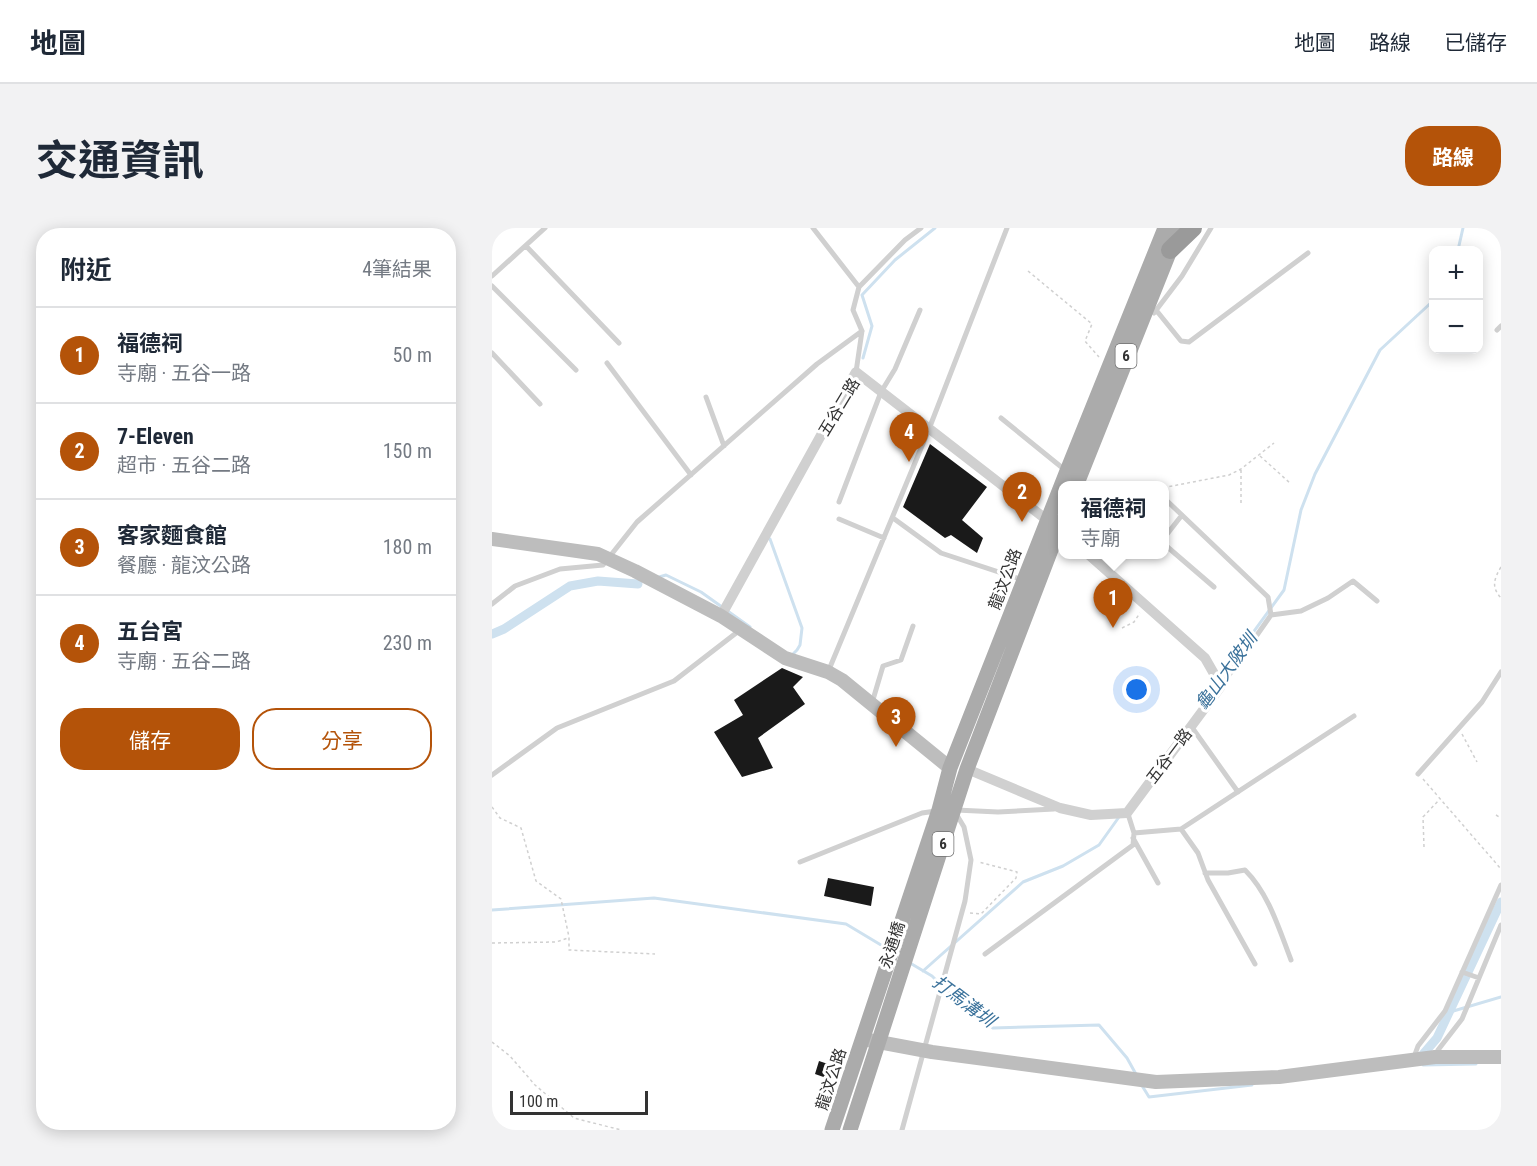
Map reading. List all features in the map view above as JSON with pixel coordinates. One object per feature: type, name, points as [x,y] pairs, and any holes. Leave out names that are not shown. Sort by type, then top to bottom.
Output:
[{"type":"highway","points":[[1170,250],[1192,228]]},
{"type":"main road","name":"龍汶公路","points":[[1065,481],[1067,471],[1164,228]]},
{"type":"main road","name":"6","points":[[1078,481],[1179,228]]},
{"type":"main road","name":"龍汶公路","points":[[920,919],[946,810],[950,768],[1024,580],[1057,526]]},
{"type":"main road","name":"龍汶公路","points":[[904,913],[946,810],[966,769],[1057,526]]},
{"type":"main road","points":[[950,768],[966,769]]},
{"type":"main road","name":"永通橋","points":[[863,1038],[904,913]]},
{"type":"main road","name":"永通橋","points":[[879,1042],[920,919]]},
{"type":"main road","name":"龍汶公路","points":[[832,1130],[863,1038]]},
{"type":"main road","name":"龍汶公路","points":[[850,1130],[879,1042]]},
{"type":"street","name":"五谷二路","points":[[722,614],[856,372],[1057,526]]},
{"type":"street","points":[[492,539],[598,554],[722,614],[785,658],[828,672],[872,703],[950,768]]},
{"type":"street","points":[[1093,559],[1205,658],[1221,686]]},
{"type":"street","name":"五谷一路","points":[[1127,813],[1221,686]]},
{"type":"street","points":[[966,769],[1060,808],[1090,815],[1127,813]]},
{"type":"street","points":[[863,1038],[922,1050],[1156,1082],[1279,1077],[1435,1057],[1501,1057]]},
{"type":"lane","points":[[492,276],[545,228]]},
{"type":"lane","points":[[813,228],[859,287]]},
{"type":"lane","points":[[856,372],[862,331],[853,310],[859,287],[905,240],[921,228]]},
{"type":"lane","points":[[828,672],[929,429],[1007,228]]},
{"type":"lane","points":[[1135,334],[1182,276],[1211,228]]},
{"type":"lane","points":[[526,246],[619,343]]},
{"type":"lane","points":[[1156,310],[1181,341],[1189,342],[1308,253]]},
{"type":"lane","points":[[492,286],[576,370]]},
{"type":"lane","points":[[839,502],[881,392],[895,369],[920,310]]},
{"type":"lane","points":[[492,604],[515,586],[560,569],[603,565],[637,522],[817,364],[862,331]]},
{"type":"lane","points":[[492,352],[540,404]]},
{"type":"lane","points":[[607,363],[691,475]]},
{"type":"lane","points":[[706,397],[724,446]]},
{"type":"lane","points":[[1001,418],[1067,471]]},
{"type":"lane","points":[[1169,503],[1268,597],[1271,615],[1221,686]]},
{"type":"lane","points":[[1169,532],[1182,515]]},
{"type":"lane","points":[[893,518],[941,554],[1024,580]]},
{"type":"lane","points":[[839,519],[884,538]]},
{"type":"lane","points":[[1169,548],[1214,587]]},
{"type":"lane","points":[[1271,615],[1301,611],[1328,598],[1353,581],[1377,601]]},
{"type":"lane","points":[[872,703],[883,666],[901,660],[913,626]]},
{"type":"lane","points":[[492,775],[557,728],[674,681],[741,629]]},
{"type":"lane","points":[[1418,774],[1482,702],[1501,672]]},
{"type":"lane","points":[[1134,836],[1182,829],[1354,716]]},
{"type":"lane","points":[[1191,726],[1238,792]]},
{"type":"lane","points":[[800,862],[922,813],[946,810],[998,812],[1060,808]]},
{"type":"lane","points":[[902,1130],[964,901],[971,860],[964,827],[946,810]]},
{"type":"lane","points":[[1127,813],[1134,836],[1158,883]]},
{"type":"lane","points":[[1182,829],[1198,853],[1205,873],[1255,964]]},
{"type":"lane","points":[[985,954],[1133,845],[1134,836]]},
{"type":"lane","points":[[1205,873],[1245,870],[1255,880],[1268,901],[1291,960]]},
{"type":"lane","points":[[1413,1059],[1418,1046],[1445,1011],[1501,885]]},
{"type":"lane","points":[[1435,1057],[1462,1019],[1501,925]]},
{"type":"lane","points":[[1462,972],[1479,978]]},
{"type":"path","points":[[1028,271],[1092,324],[1085,341],[1108,368]]},
{"type":"path","points":[[1169,487],[1229,475],[1241,469],[1274,443]]},
{"type":"path","points":[[1259,455],[1290,483]]},
{"type":"path","points":[[1241,469],[1241,505]]},
{"type":"path","points":[[1501,567],[1494,579],[1495,591],[1501,598]]},
{"type":"path","points":[[1122,628],[1134,622],[1143,603]]},
{"type":"path","points":[[1459,728],[1478,762]]},
{"type":"path","points":[[1418,774],[1501,869]]},
{"type":"path","points":[[1424,847],[1422,817],[1439,800]]},
{"type":"path","points":[[492,807],[500,818],[521,828],[536,881],[561,899],[569,937],[569,950],[655,954]]},
{"type":"path","points":[[1496,815],[1501,818]]},
{"type":"path","points":[[960,913],[981,914],[1016,878],[1017,872],[971,860]]},
{"type":"path","points":[[492,943],[556,942],[569,937]]},
{"type":"path","points":[[492,1042],[510,1056],[535,1085],[574,1118],[621,1130]]},
{"type":"building","points":[[930,444],[987,487],[962,520],[983,538],[977,553],[951,535],[945,538],[903,507]]},
{"type":"building","points":[[782,668],[803,677],[793,687],[805,704],[758,738],[773,768],[742,777],[714,732],[743,715],[734,700]]},
{"type":"building","points":[[828,878],[874,887],[871,906],[824,896]]},
{"type":"building","points":[[819,1061],[837,1067],[832,1080],[815,1074]]},
{"type":"waterway","points":[[863,358],[872,326],[862,295],[895,260],[935,228]]},
{"type":"waterway","name":"龜山大陂圳","points":[[1459,246],[1463,228]]},
{"type":"waterway","name":"龜山大陂圳","points":[[1220,678],[1284,590],[1301,510],[1315,474],[1380,350],[1429,305]]},
{"type":"waterway","points":[[770,539],[802,628],[800,645],[792,655]]},
{"type":"waterway","points":[[659,577],[666,575],[701,592],[750,627]]},
{"type":"waterway","points":[[492,634],[504,629],[570,586],[598,581],[638,584]]},
{"type":"waterway","name":"龜山大陂圳","points":[[923,971],[1023,882],[1063,866],[1099,845],[1119,817]]},
{"type":"waterway","name":"打馬溝圳","points":[[492,910],[654,898],[846,924],[886,948]]},
{"type":"waterway","points":[[1419,1059],[1437,1038],[1501,902]]},
{"type":"waterway","name":"打馬溝圳","points":[[910,963],[932,976],[953,997],[993,1028],[1099,1025],[1127,1058],[1137,1076]]},
{"type":"waterway","points":[[1450,1012],[1501,997]]},
{"type":"waterway","points":[[1423,1065],[1476,1064]]},
{"type":"waterway","name":"打馬溝圳","points":[[1141,1084],[1149,1097],[1252,1085]]},
{"type":"place","name":"五台宮","points":[[909,462]]},
{"type":"place","name":"7-Eleven","points":[[1022,522]]},
{"type":"place","name":"福德祠","points":[[1113,628]]},
{"type":"place","name":"客家麵食館","points":[[896,747]]}]
